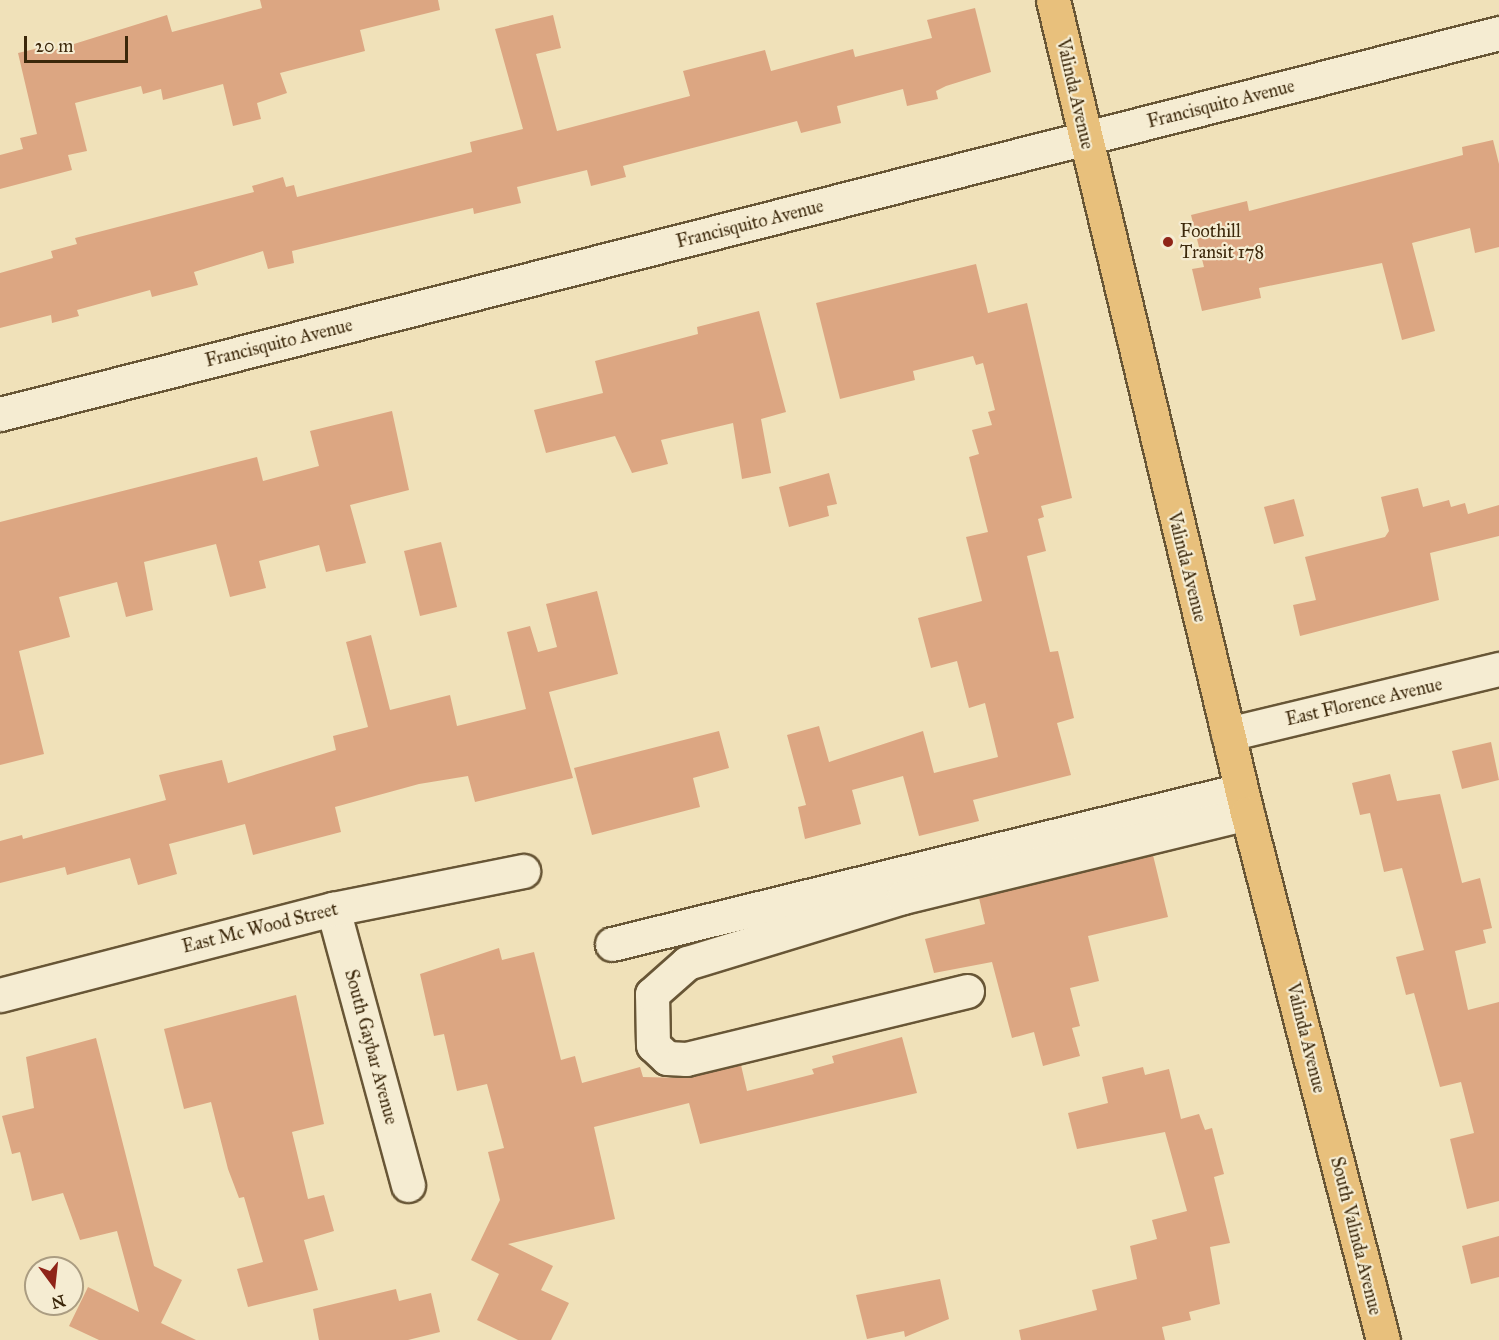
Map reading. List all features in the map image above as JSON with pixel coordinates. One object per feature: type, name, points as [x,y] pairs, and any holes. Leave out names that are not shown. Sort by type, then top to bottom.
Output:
[{"type":"main road","name":"Valinda Avenue","points":[[1053,0],[1244,802],[1330,1131]]},
{"type":"main road","name":"South Valinda Avenue","points":[[1330,1131],[1383,1340]]},
{"type":"street","name":"Francisquito Avenue","points":[[0,414],[1499,33]]},
{"type":"street","name":"East Florence Avenue","points":[[1228,734],[1499,669]]},
{"type":"street","points":[[612,944],[1244,802]]},
{"type":"street","points":[[967,991],[686,1059],[667,1058],[653,1044],[652,994],[687,963],[903,897],[1244,802]]},
{"type":"street","name":"East Mc Wood Street","points":[[0,995],[333,909],[523,871]]},
{"type":"street","name":"South Gaybar Avenue","points":[[333,909],[408,1185]]},
{"type":"building","points":[[260,0],[438,0],[440,10],[360,30],[365,51],[280,73],[287,93],[257,103],[261,119],[233,126],[223,84],[163,100],[161,89],[143,94],[141,86],[75,103],[87,151],[68,155],[72,170],[0,189],[0,155],[23,149],[20,138],[37,134],[18,53],[43,47],[45,53],[167,15],[172,32],[262,8]]},
{"type":"building","points":[[975,8],[991,72],[936,91],[938,99],[907,106],[903,89],[837,106],[841,123],[801,133],[797,121],[623,166],[626,177],[591,186],[587,170],[517,187],[521,203],[474,214],[473,208],[292,251],[294,263],[268,269],[263,251],[194,272],[198,285],[152,297],[150,290],[77,310],[79,316],[52,323],[51,315],[0,328],[0,273],[53,258],[51,251],[77,244],[75,238],[254,192],[252,186],[283,177],[286,187],[294,185],[297,197],[472,152],[470,142],[523,129],[495,29],[553,15],[561,48],[536,54],[557,131],[690,96],[683,71],[765,50],[771,71],[853,49],[855,57],[932,38],[927,20]]},
{"type":"building","points":[[1493,140],[1499,164],[1499,247],[1475,253],[1470,228],[1412,243],[1435,331],[1402,340],[1382,263],[1259,288],[1261,298],[1202,311],[1192,269],[1204,267],[1191,215],[1247,201],[1249,211],[1463,155],[1462,147]]},
{"type":"building","points":[[976,264],[988,313],[1027,303],[1072,498],[1041,506],[1044,517],[1038,519],[1046,551],[1027,556],[1050,652],[1058,651],[1074,718],[1057,723],[1071,775],[973,800],[979,821],[919,836],[903,776],[852,790],[861,824],[805,839],[798,807],[806,805],[787,735],[819,726],[829,762],[923,731],[934,773],[998,757],[985,703],[969,708],[957,661],[931,668],[918,618],[982,601],[966,537],[988,532],[969,457],[979,454],[972,430],[992,425],[988,412],[995,410],[983,363],[976,365],[973,356],[913,371],[915,380],[840,399],[816,303]]},
{"type":"building","points":[[759,311],[786,412],[761,419],[771,473],[742,479],[733,423],[661,440],[668,464],[632,473],[615,436],[546,453],[534,410],[603,393],[595,361],[698,334],[697,327]]},
{"type":"building","points":[[392,411],[409,490],[350,505],[366,563],[326,572],[319,545],[259,561],[266,588],[230,597],[216,544],[144,562],[153,610],[126,617],[117,582],[59,597],[70,637],[19,651],[44,754],[0,765],[0,522],[257,457],[263,481],[319,466],[310,431]]},
{"type":"building","points":[[829,473],[837,504],[827,506],[829,516],[789,527],[779,487]]},
{"type":"building","points":[[1418,488],[1423,507],[1449,500],[1451,507],[1465,503],[1468,514],[1499,505],[1499,536],[1430,553],[1439,600],[1300,636],[1293,605],[1316,600],[1305,557],[1385,537],[1389,531],[1381,497]]},
{"type":"building","points":[[1294,499],[1304,536],[1274,544],[1264,507]]},
{"type":"building","points":[[441,542],[457,607],[420,616],[404,551]]},
{"type":"building","points":[[597,591],[618,674],[549,692],[573,778],[475,802],[468,776],[419,784],[335,807],[341,832],[253,855],[245,824],[169,844],[177,874],[138,885],[130,858],[67,875],[65,867],[0,883],[0,841],[22,835],[23,839],[166,800],[159,775],[222,760],[228,783],[336,750],[333,736],[368,727],[346,642],[371,635],[390,710],[450,695],[457,726],[526,709],[507,632],[530,626],[538,652],[557,647],[546,604]]},
{"type":"building","points":[[719,731],[729,768],[693,778],[700,807],[592,835],[574,768]]},
{"type":"building","points":[[1491,742],[1499,780],[1462,789],[1452,751]]},
{"type":"building","points":[[1390,774],[1397,801],[1440,794],[1462,883],[1480,878],[1492,928],[1483,930],[1486,943],[1455,951],[1468,1010],[1499,1002],[1499,1201],[1467,1209],[1450,1139],[1474,1133],[1461,1082],[1440,1087],[1414,993],[1406,995],[1396,957],[1424,950],[1402,868],[1384,872],[1370,813],[1360,815],[1352,783]]},
{"type":"building","points":[[1153,855],[1168,917],[1088,936],[1099,981],[1070,988],[1080,1026],[1072,1028],[1080,1056],[1043,1066],[1034,1032],[1012,1038],[992,962],[934,973],[925,939],[985,924],[979,898]]},
{"type":"building","points":[[499,948],[502,960],[534,952],[561,1060],[575,1056],[582,1083],[640,1067],[643,1077],[685,1078],[741,1065],[747,1091],[814,1074],[812,1069],[834,1063],[832,1056],[902,1037],[917,1093],[700,1144],[689,1103],[594,1127],[615,1219],[508,1244],[553,1266],[541,1290],[569,1303],[551,1340],[518,1340],[477,1320],[499,1274],[471,1260],[500,1200],[488,1152],[504,1148],[487,1084],[457,1091],[444,1034],[434,1036],[420,974]]},
{"type":"building","points":[[296,995],[324,1124],[292,1132],[308,1199],[324,1195],[334,1231],[304,1240],[318,1290],[248,1307],[237,1269],[263,1262],[244,1197],[239,1198],[228,1169],[211,1102],[184,1109],[164,1029]]},
{"type":"building","points":[[96,1038],[154,1266],[182,1280],[161,1323],[196,1340],[99,1340],[69,1326],[74,1316],[84,1316],[84,1295],[88,1287],[139,1312],[117,1231],[80,1240],[63,1193],[32,1201],[20,1152],[12,1154],[2,1116],[34,1108],[26,1057]]},
{"type":"building","points":[[1143,1067],[1145,1075],[1169,1069],[1181,1119],[1199,1114],[1205,1130],[1212,1128],[1224,1174],[1214,1177],[1230,1243],[1210,1247],[1220,1304],[1189,1312],[1191,1320],[1162,1327],[1165,1340],[1021,1340],[1019,1330],[1097,1310],[1092,1290],[1137,1279],[1130,1246],[1157,1239],[1152,1220],[1187,1211],[1165,1132],[1077,1149],[1068,1113],[1108,1103],[1102,1077]]},
{"type":"building","points":[[1499,1236],[1499,1277],[1471,1284],[1462,1246]]},
{"type":"building","points":[[940,1279],[949,1319],[905,1337],[904,1331],[867,1339],[856,1295]]},
{"type":"building","points":[[396,1289],[399,1301],[431,1293],[440,1332],[408,1340],[319,1340],[313,1309]]},
{"type":"place","name":"Foothill Transit 178","points":[[1168,242]]}]
